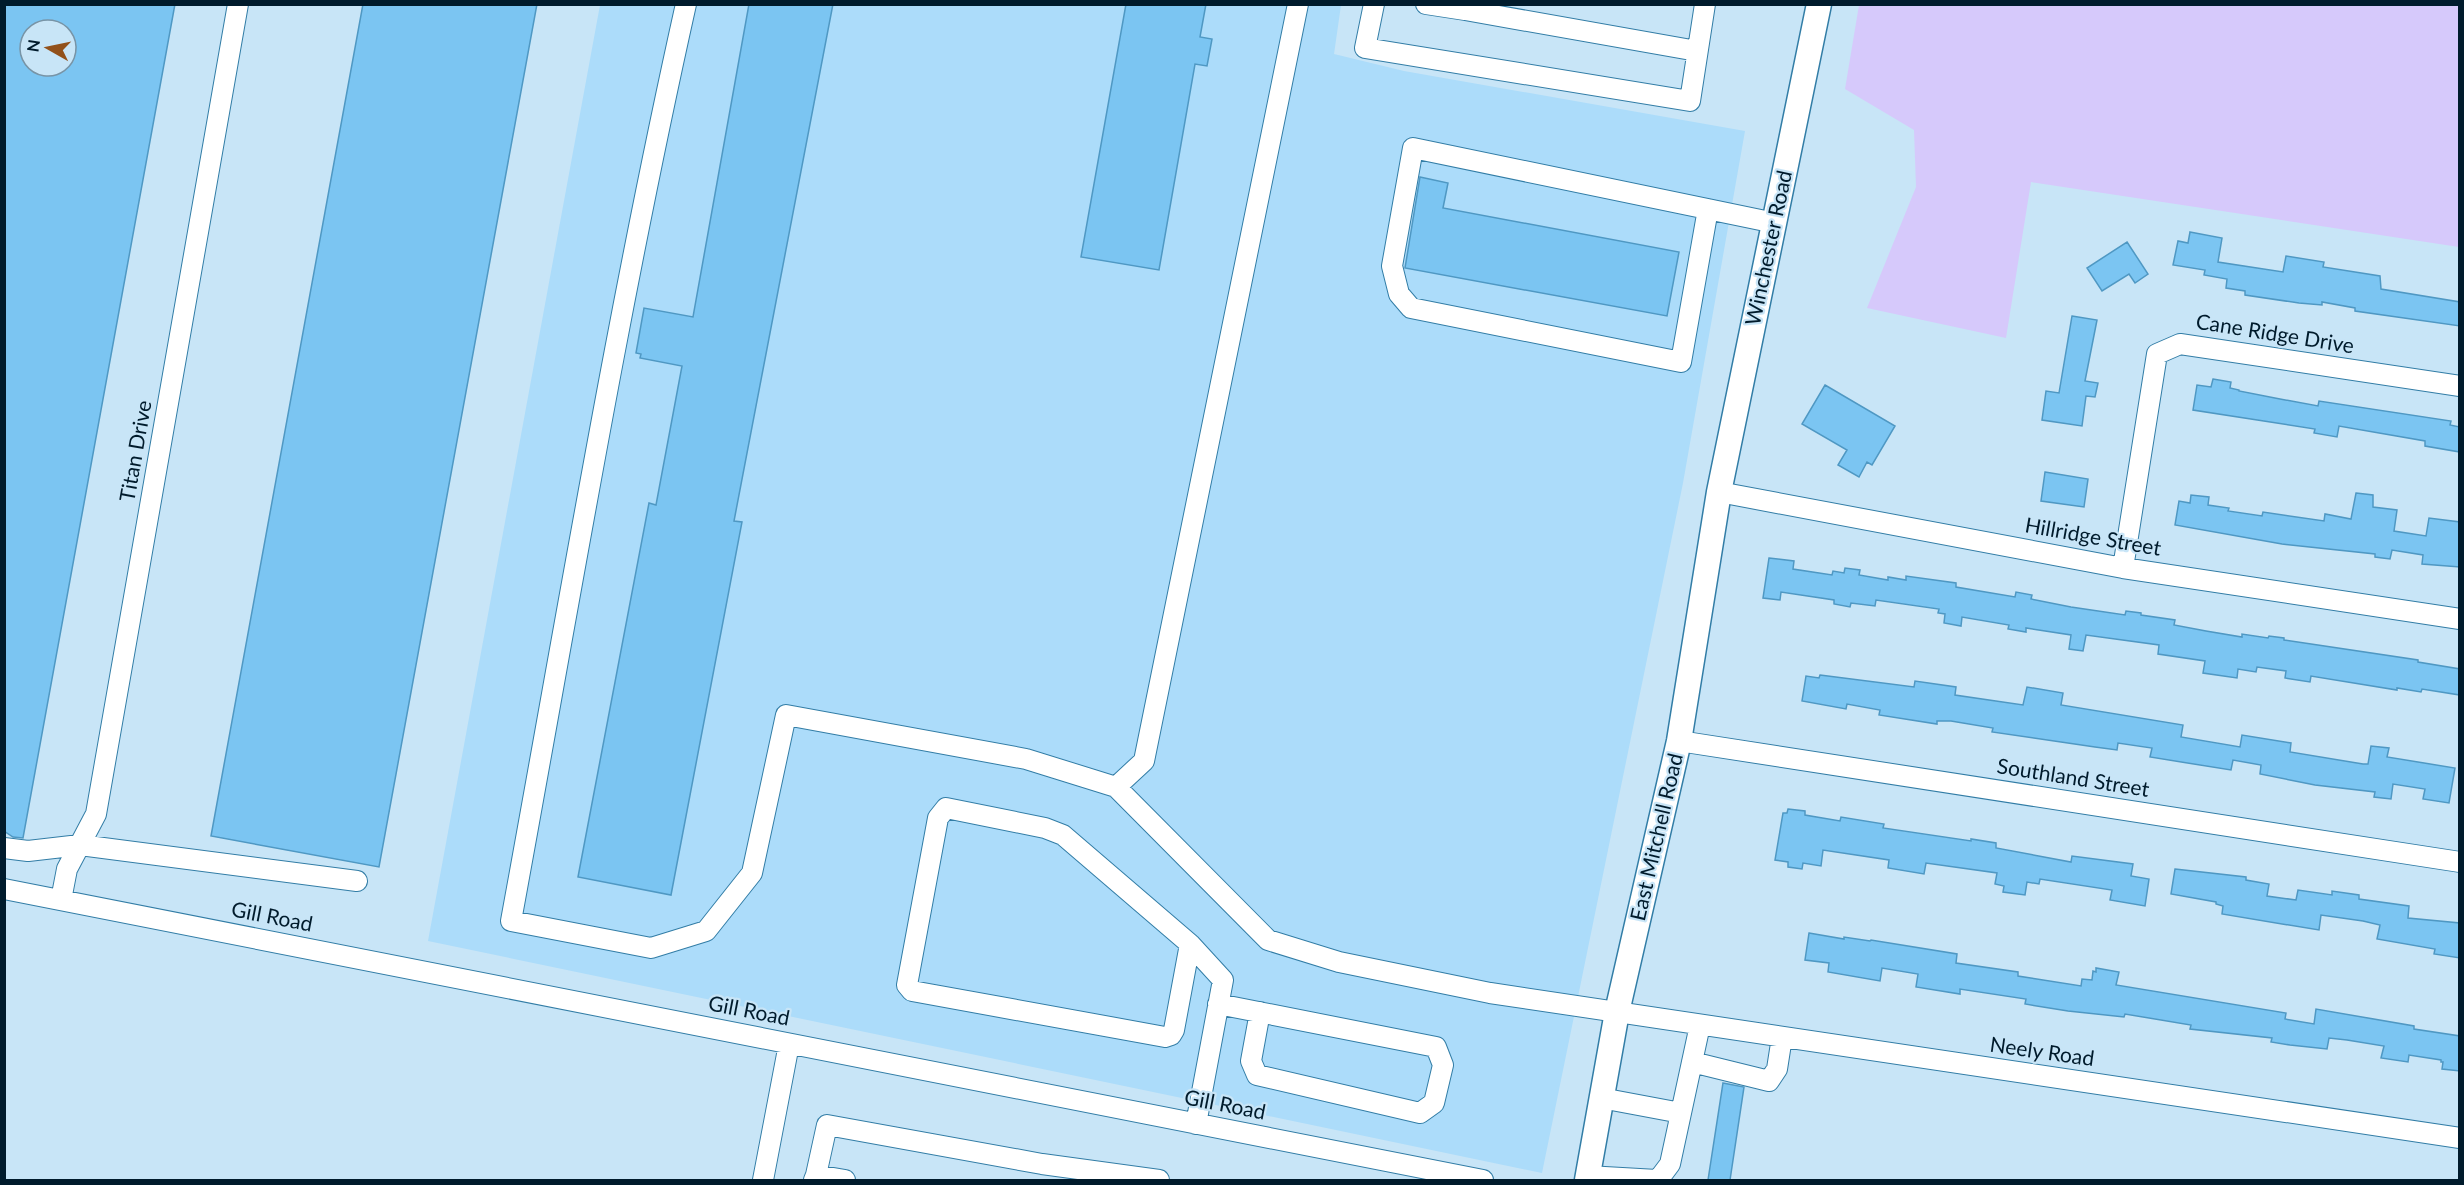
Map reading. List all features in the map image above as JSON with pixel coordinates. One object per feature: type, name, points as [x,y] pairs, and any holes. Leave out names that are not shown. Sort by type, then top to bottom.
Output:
[{"type":"main road","name":"Winchester Road","points":[[1719,492],[1819,4]]},
{"type":"main road","name":"East Mitchell Road","points":[[1587,1178],[1617,1012],[1679,741],[1719,492]]},
{"type":"street","name":"Titan Drive","points":[[61,900],[67,869],[96,814],[238,4]]},
{"type":"street","points":[[686,4],[662,111],[511,921],[651,948],[706,931],[752,873],[786,715],[1026,759],[1116,787],[1144,761],[1298,4]]},
{"type":"street","points":[[1374,4],[1365,48],[1690,101],[1705,4]]},
{"type":"street","points":[[1426,4],[1466,7],[1697,51]]},
{"type":"street","points":[[1708,209],[1681,362],[1411,308],[1399,294],[1392,266],[1413,148],[1708,209],[1775,223]]},
{"type":"street","name":"Cane Ridge Drive","points":[[2123,568],[2157,354],[2180,344],[2460,386]]},
{"type":"street","name":"Hillridge Street","points":[[1719,492],[2123,568],[2460,619]]},
{"type":"street","name":"Southland Street","points":[[1679,741],[2460,862]]},
{"type":"street","name":"Neely Road","points":[[1116,787],[1268,940],[1339,962],[1478,991],[2460,1138]]},
{"type":"street","points":[[1190,944],[1174,1030],[1171,1035],[1165,1037],[912,991],[908,985],[938,818],[946,808],[1046,828],[1063,835],[1190,944],[1223,980],[1196,1124]]},
{"type":"street","points":[[4,848],[28,852],[80,845],[357,882]]},
{"type":"street","name":"Gill Road","points":[[4,889],[1196,1124],[1429,1175],[1483,1180]]},
{"type":"street","points":[[1218,1004],[1260,1012],[1436,1047],[1443,1065],[1434,1103],[1419,1113],[1257,1075],[1251,1061],[1260,1012]]},
{"type":"street","points":[[1587,1178],[1657,1180],[1670,1164],[1700,1025]]},
{"type":"street","points":[[1692,1062],[1769,1082],[1777,1069],[1782,1037]]},
{"type":"street","points":[[763,1180],[789,1044]]},
{"type":"street","points":[[1601,1098],[1681,1113]]},
{"type":"street","points":[[844,1180],[815,1178],[827,1125],[1042,1164],[1159,1180]]},
{"type":"shaded area","points":[[600,5],[1341,5],[1334,54],[1404,71],[1745,131],[1683,483],[1542,1173],[428,941]]},
{"type":"shaded area","points":[[1859,5],[2459,5],[2459,247],[2031,182],[2006,338],[1867,308],[1916,187],[1914,130],[1845,89]]},
{"type":"building","points":[[4,4],[175,4],[23,838],[13,837],[4,831]]},
{"type":"building","points":[[363,4],[537,4],[379,867],[211,836]]},
{"type":"building","points":[[749,4],[833,4],[734,521],[742,522],[671,895],[578,877],[649,503],[656,505],[682,366],[640,358],[641,354],[636,353],[644,308],[693,317]]},
{"type":"building","points":[[1126,4],[1206,4],[1200,37],[1212,39],[1207,66],[1195,64],[1159,270],[1081,257]]},
{"type":"building","points":[[1420,177],[1448,183],[1443,208],[1679,252],[1667,316],[1405,268]]},
{"type":"building","points":[[2190,232],[2222,238],[2218,262],[2283,272],[2286,256],[2324,262],[2323,267],[2380,276],[2381,289],[2460,302],[2460,326],[2355,311],[2355,308],[2322,302],[2322,305],[2299,303],[2245,295],[2245,291],[2226,288],[2227,279],[2204,275],[2205,270],[2173,265],[2178,241],[2188,243]]},
{"type":"building","points":[[2127,242],[2148,274],[2135,283],[2129,274],[2102,291],[2087,268]]},
{"type":"building","points":[[2072,316],[2097,320],[2085,381],[2098,383],[2095,397],[2086,396],[2082,426],[2042,420],[2046,391],[2059,393]]},
{"type":"building","points":[[2213,379],[2231,382],[2230,388],[2239,391],[2318,406],[2319,401],[2451,421],[2450,425],[2460,427],[2460,452],[2425,446],[2425,441],[2339,426],[2337,437],[2314,433],[2315,429],[2193,410],[2197,385],[2211,387]]},
{"type":"building","points":[[1825,385],[1895,426],[1872,465],[1867,462],[1859,477],[1838,465],[1847,450],[1802,424]]},
{"type":"building","points":[[2045,472],[2088,479],[2084,507],[2041,501]]},
{"type":"building","points":[[2356,493],[2373,495],[2373,507],[2397,510],[2394,531],[2426,536],[2429,518],[2460,522],[2460,567],[2422,564],[2423,555],[2392,550],[2390,559],[2375,557],[2375,554],[2282,544],[2175,525],[2179,501],[2190,503],[2191,495],[2209,497],[2208,505],[2229,508],[2228,511],[2262,516],[2263,512],[2324,521],[2325,514],[2351,519]]},
{"type":"building","points":[[1769,558],[1794,561],[1793,569],[1832,575],[1833,571],[1844,573],[1845,568],[1860,570],[1859,575],[1888,580],[1888,577],[1906,580],[1906,576],[1956,583],[1956,587],[2015,597],[2016,592],[2032,595],[2031,599],[2071,607],[2125,615],[2126,611],[2141,613],[2141,615],[2175,620],[2174,625],[2242,637],[2242,634],[2268,638],[2269,636],[2418,660],[2418,662],[2460,669],[2460,695],[2422,689],[2421,692],[2397,688],[2397,690],[2311,676],[2310,682],[2285,678],[2286,671],[2257,667],[2256,672],[2238,669],[2237,678],[2203,673],[2205,661],[2158,654],[2159,645],[2086,635],[2083,651],[2069,649],[2071,635],[2026,628],[2026,632],[2008,629],[2009,625],[1962,617],[1961,626],[1944,623],[1945,614],[1938,613],[1939,609],[1876,600],[1875,606],[1851,603],[1850,607],[1834,604],[1834,600],[1781,592],[1780,600],[1763,598]]},
{"type":"building","points":[[1820,675],[1914,687],[1915,681],[1956,687],[1955,695],[2023,705],[2027,687],[2063,693],[2061,705],[2183,725],[2181,737],[2240,747],[2242,735],[2291,743],[2290,752],[2363,764],[2368,764],[2371,746],[2389,748],[2387,757],[2455,768],[2449,803],[2423,799],[2425,789],[2393,784],[2391,799],[2374,797],[2375,792],[2315,785],[2260,774],[2261,765],[2233,760],[2231,770],[2150,757],[2152,748],[2118,743],[2117,750],[1992,732],[1993,728],[1951,721],[1937,721],[1937,724],[1879,715],[1880,710],[1847,704],[1846,709],[1802,701],[1806,676],[1819,678]]},
{"type":"building","points":[[1788,809],[1805,811],[1805,815],[1840,821],[1841,817],[1884,824],[1883,828],[1996,843],[1996,848],[2071,862],[2072,856],[2133,864],[2131,876],[2149,879],[2145,906],[2110,900],[2112,890],[2040,879],[2039,884],[2027,882],[2025,895],[2003,892],[2004,886],[1995,884],[1997,873],[1926,863],[1924,874],[1888,868],[1889,860],[1823,850],[1821,866],[1803,863],[1802,869],[1788,867],[1788,862],[1775,860],[1783,813],[1787,813]]},
{"type":"building","points":[[2175,869],[2246,877],[2246,880],[2269,884],[2267,896],[2296,900],[2298,890],[2332,895],[2332,891],[2359,895],[2359,899],[2409,906],[2408,918],[2460,923],[2460,958],[2434,954],[2435,949],[2377,939],[2380,925],[2363,921],[2321,915],[2319,930],[2222,914],[2223,906],[2216,902],[2171,894]]},
{"type":"building","points":[[1809,933],[1957,954],[1956,963],[2018,972],[2018,976],[2081,986],[2082,979],[2092,980],[2093,971],[2096,972],[2096,968],[2119,972],[2116,985],[2286,1013],[2285,1019],[2314,1024],[2316,1009],[2414,1026],[2414,1029],[2460,1036],[2460,1071],[2442,1069],[2441,1060],[2409,1055],[2408,1062],[2381,1058],[2384,1046],[2347,1040],[2329,1038],[2327,1049],[2290,1045],[2271,1042],[2272,1038],[2190,1029],[2191,1025],[2125,1014],[2124,1017],[2068,1011],[2025,1004],[2026,999],[1960,989],[1960,994],[1916,987],[1918,974],[1882,968],[1880,981],[1828,972],[1829,963],[1805,960]]},
{"type":"building","points":[[1723,1083],[1744,1087],[1730,1180],[1708,1180]]}]
